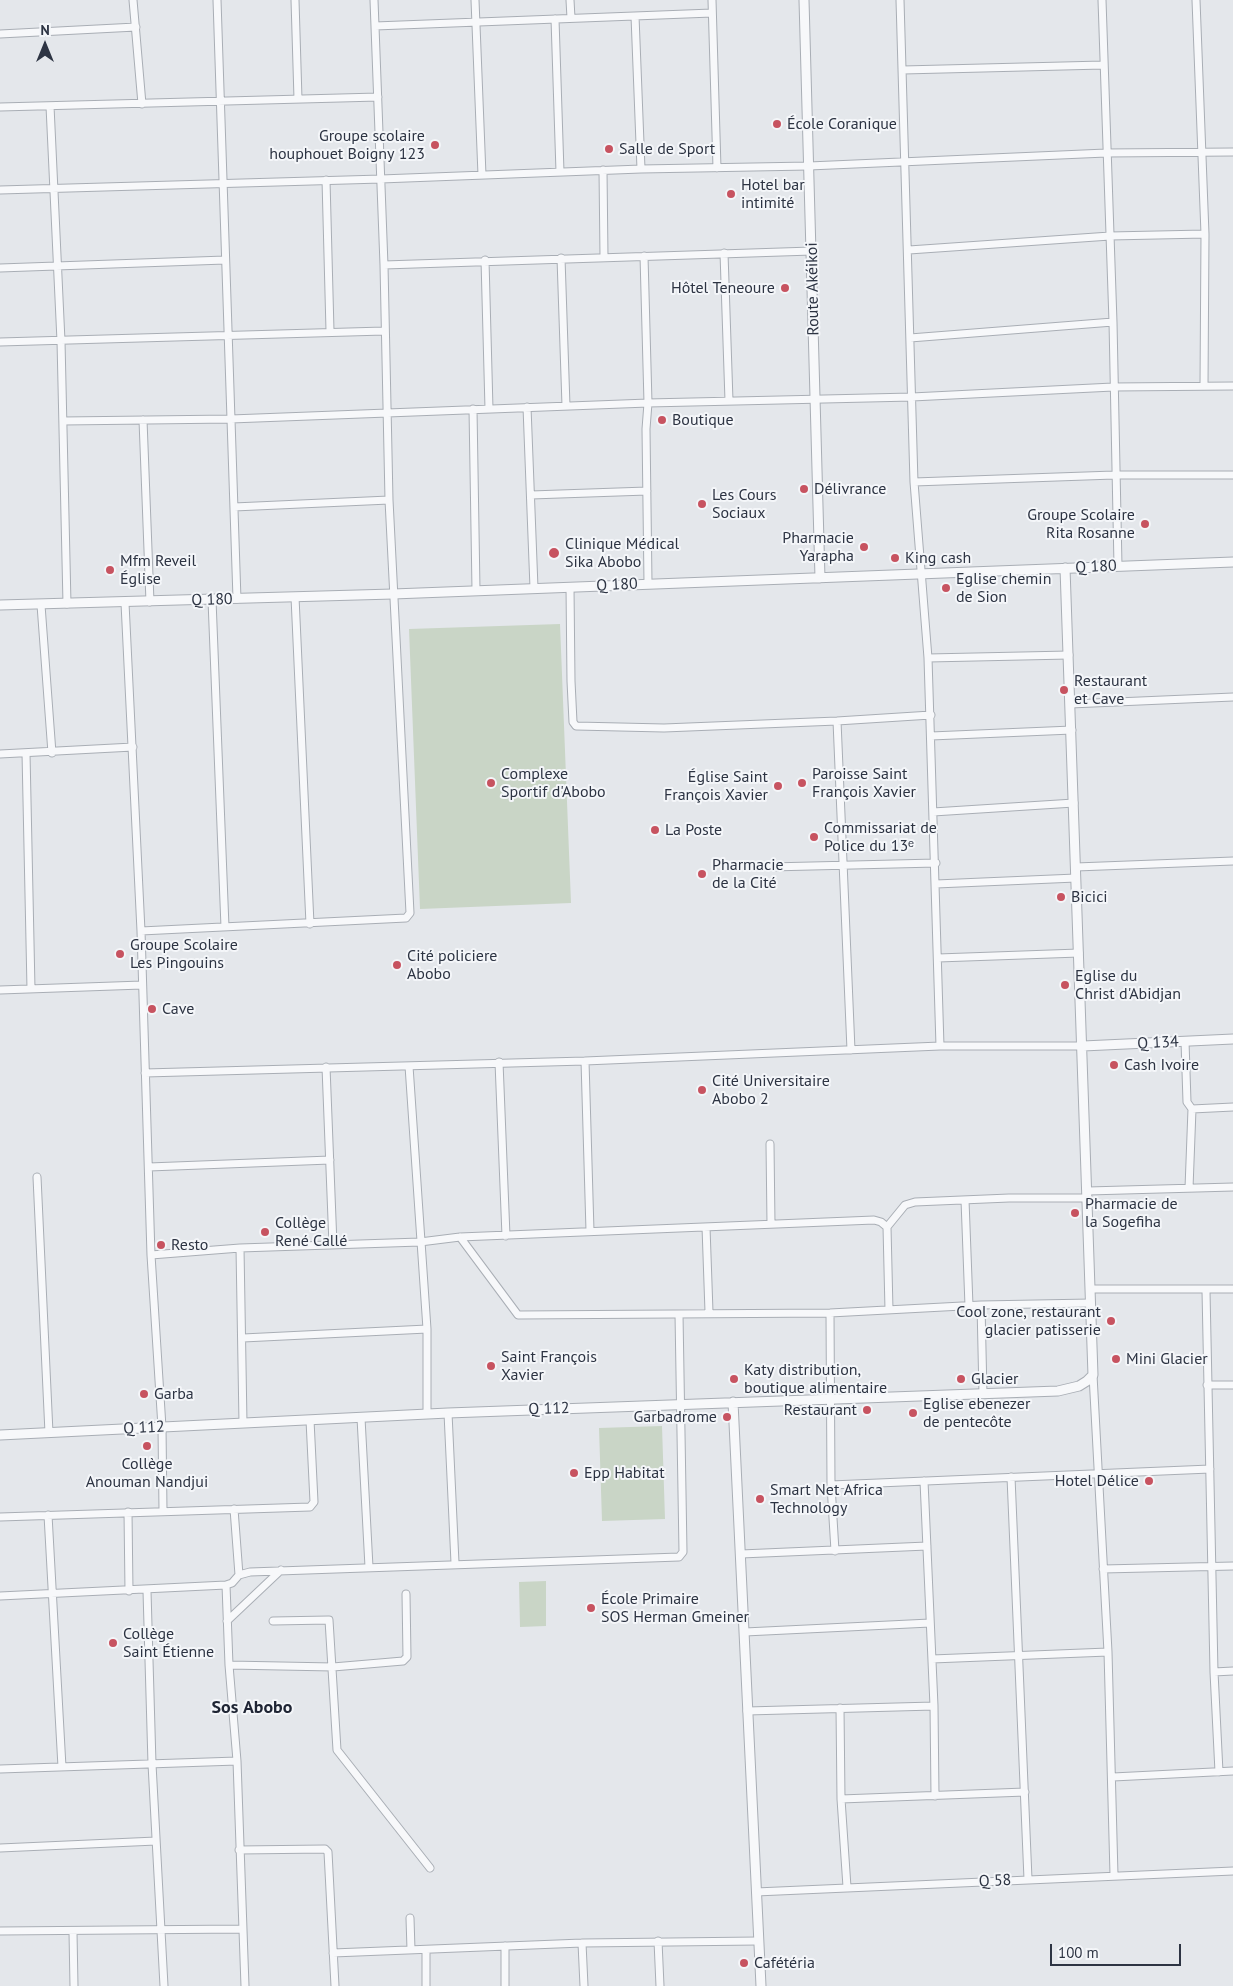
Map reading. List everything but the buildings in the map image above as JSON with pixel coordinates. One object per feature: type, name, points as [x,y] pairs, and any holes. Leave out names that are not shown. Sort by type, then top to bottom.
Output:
[{"type":"street","points":[[133,0],[142,104]]},
{"type":"street","points":[[217,0],[237,600]]},
{"type":"street","points":[[295,0],[298,99]]},
{"type":"street","points":[[141,932],[225,926],[310,924],[406,918],[410,913],[389,500],[384,265],[374,0]]},
{"type":"street","points":[[475,0],[482,175]]},
{"type":"street","points":[[570,0],[571,18]]},
{"type":"street","points":[[712,0],[717,168]]},
{"type":"street","name":"Route Akéikoi","points":[[804,0],[820,578]]},
{"type":"street","points":[[900,0],[909,250],[914,482],[928,658],[932,736],[940,1046]]},
{"type":"street","points":[[1102,0],[1113,322],[1114,475],[1118,566]]},
{"type":"street","points":[[1196,0],[1205,234],[1204,386]]},
{"type":"street","points":[[375,26],[712,13]]},
{"type":"street","points":[[635,16],[641,168]]},
{"type":"street","points":[[555,19],[560,172]]},
{"type":"street","points":[[0,34],[136,26]]},
{"type":"street","points":[[903,70],[1103,65]]},
{"type":"street","points":[[0,108],[378,97]]},
{"type":"street","points":[[50,106],[61,341],[67,604]]},
{"type":"street","points":[[0,190],[381,179],[641,168],[809,166],[1106,153],[1233,152]]},
{"type":"street","points":[[602,170],[604,257]]},
{"type":"street","points":[[326,180],[330,331]]},
{"type":"street","points":[[909,250],[1110,236],[1205,234]]},
{"type":"street","points":[[384,265],[485,260],[812,252]]},
{"type":"street","points":[[724,253],[728,401]]},
{"type":"street","points":[[644,256],[648,403],[648,583]]},
{"type":"street","points":[[561,258],[566,406]]},
{"type":"street","points":[[0,268],[225,260]]},
{"type":"street","points":[[485,260],[488,409]]},
{"type":"street","points":[[910,338],[1113,322]]},
{"type":"street","points":[[0,342],[330,331],[384,331]]},
{"type":"street","points":[[63,421],[231,419],[648,403],[912,397],[1114,387],[1233,386]]},
{"type":"street","points":[[527,407],[534,588]]},
{"type":"street","points":[[473,409],[476,590]]},
{"type":"street","points":[[143,420],[150,602]]},
{"type":"street","points":[[914,482],[1114,475],[1233,475]]},
{"type":"street","points":[[531,495],[648,491]]},
{"type":"street","points":[[234,507],[389,500]]},
{"type":"street","name":"Q 180","points":[[0,606],[237,600],[1233,562]]},
{"type":"street","points":[[1065,568],[1093,1375],[1113,1777],[1114,1875]]},
{"type":"street","points":[[570,587],[573,722],[576,726],[664,728],[931,715]]},
{"type":"street","points":[[295,597],[310,924]]},
{"type":"street","points":[[212,600],[225,926]]},
{"type":"street","points":[[125,603],[141,932],[151,1255],[162,1427],[162,1511]]},
{"type":"street","points":[[41,604],[52,753]]},
{"type":"street","points":[[928,658],[1069,655]]},
{"type":"street","points":[[1070,704],[1233,697]]},
{"type":"street","points":[[837,721],[851,1050]]},
{"type":"street","points":[[932,736],[1072,730]]},
{"type":"street","points":[[0,754],[52,753],[133,747]]},
{"type":"street","points":[[26,753],[31,989]]},
{"type":"street","points":[[933,812],[1074,803]]},
{"type":"street","points":[[1076,867],[1233,861]]},
{"type":"street","points":[[770,867],[936,863]]},
{"type":"street","points":[[936,884],[1076,878]]},
{"type":"street","points":[[938,958],[1079,953]]},
{"type":"street","points":[[0,990],[142,985]]},
{"type":"street","name":"Q 134","points":[[1083,1046],[1233,1039]]},
{"type":"street","points":[[1185,1042],[1187,1102],[1192,1109],[1189,1188]]},
{"type":"street","points":[[145,1073],[586,1061],[940,1046],[1083,1046]]},
{"type":"street","points":[[586,1061],[590,1231]]},
{"type":"street","points":[[499,1062],[506,1236]]},
{"type":"street","points":[[409,1066],[427,1329],[426,1414]]},
{"type":"street","points":[[326,1067],[333,1245]]},
{"type":"street","points":[[1192,1109],[1233,1107]]},
{"type":"street","points":[[770,1144],[771,1224]]},
{"type":"street","points":[[148,1167],[330,1160]]},
{"type":"street","points":[[37,1177],[49,1432]]},
{"type":"street","points":[[890,1310],[887,1227],[898,1210],[905,1205],[914,1202],[1233,1187]]},
{"type":"street","points":[[965,1200],[969,1306]]},
{"type":"street","points":[[151,1255],[240,1248],[420,1242],[460,1237],[874,1220],[881,1222],[887,1227]]},
{"type":"street","points":[[706,1227],[709,1312]]},
{"type":"street","points":[[460,1237],[518,1315],[830,1312],[982,1305],[1091,1303]]},
{"type":"street","points":[[240,1248],[243,1423]]},
{"type":"street","points":[[1090,1289],[1233,1289]]},
{"type":"street","points":[[1206,1290],[1214,1672],[1219,1772]]},
{"type":"street","points":[[982,1305],[982,1394]]},
{"type":"street","points":[[830,1312],[832,1485],[835,1551]]},
{"type":"street","points":[[0,1596],[226,1585],[232,1583],[240,1575],[250,1572],[281,1570],[682,1555],[681,1404],[678,1314]]},
{"type":"street","points":[[242,1338],[427,1329]]},
{"type":"street","name":"Q 112","points":[[0,1435],[448,1413],[1069,1390],[1079,1386],[1093,1375]]},
{"type":"street","points":[[1207,1385],[1233,1385]]},
{"type":"street","points":[[733,1402],[761,1986]]},
{"type":"street","points":[[448,1413],[455,1563]]},
{"type":"street","points":[[360,1418],[369,1567]]},
{"type":"street","points":[[0,1517],[312,1505],[310,1420]]},
{"type":"street","points":[[832,1485],[1011,1478],[1098,1472],[1210,1469]]},
{"type":"street","points":[[1011,1478],[1028,1879]]},
{"type":"street","points":[[924,1481],[934,1706],[934,1796]]},
{"type":"street","points":[[234,1509],[240,1575]]},
{"type":"street","points":[[128,1512],[129,1591]]},
{"type":"street","points":[[48,1515],[62,1767]]},
{"type":"street","points":[[741,1554],[927,1546]]},
{"type":"street","points":[[1103,1569],[1233,1566]]},
{"type":"street","points":[[227,1621],[281,1570]]},
{"type":"street","points":[[226,1585],[229,1665],[238,1761],[239,1850],[245,1986]]},
{"type":"street","points":[[147,1590],[152,1764],[164,1986]]},
{"type":"street","points":[[229,1665],[333,1667],[403,1661],[407,1657],[406,1594]]},
{"type":"street","points":[[273,1621],[329,1620],[337,1750],[430,1868]]},
{"type":"street","points":[[745,1632],[930,1623]]},
{"type":"street","points":[[932,1659],[1108,1652]]},
{"type":"street","points":[[1214,1672],[1233,1671]]},
{"type":"street","points":[[748,1711],[934,1706]]},
{"type":"street","points":[[840,1708],[841,1799],[847,1888]]},
{"type":"street","points":[[0,1769],[238,1761]]},
{"type":"street","points":[[1113,1777],[1233,1771]]},
{"type":"street","points":[[841,1799],[1025,1792]]},
{"type":"street","points":[[0,1848],[156,1841]]},
{"type":"street","points":[[239,1850],[325,1849],[328,1852],[335,1986]]},
{"type":"street","name":"Q 58","points":[[756,1892],[1233,1871]]},
{"type":"street","points":[[410,1918],[411,1950]]},
{"type":"street","points":[[0,1931],[72,1932],[242,1929]]},
{"type":"street","points":[[72,1932],[74,1986]]},
{"type":"street","points":[[333,1952],[658,1941],[758,1941]]},
{"type":"street","points":[[658,1941],[660,1986]]},
{"type":"street","points":[[582,1943],[584,1986]]},
{"type":"street","points":[[505,1946],[505,1986]]},
{"type":"street","points":[[426,1950],[426,1986]]},
{"type":"green space","name":"Complexe Sportif d'Abobo","points":[[560,624],[571,903],[420,909],[409,629]]},
{"type":"green space","points":[[662,1426],[665,1519],[602,1521],[599,1428]]},
{"type":"green space","points":[[546,1581],[546,1626],[520,1627],[519,1582]]},
{"type":"place","name":"École Coranique","points":[[777,124]]},
{"type":"place","name":"Groupe scolaire houphouet Boigny 123","points":[[435,145]]},
{"type":"place","name":"Salle de Sport","points":[[609,149]]},
{"type":"place","name":"Hotel bar intimité","points":[[731,194]]},
{"type":"place","name":"Hôtel Teneoure","points":[[785,288]]},
{"type":"place","name":"Boutique","points":[[662,420]]},
{"type":"place","name":"Délivrance","points":[[804,489]]},
{"type":"place","name":"Les Cours Sociaux","points":[[702,504]]},
{"type":"place","name":"Groupe Scolaire Rita Rosanne","points":[[1145,524]]},
{"type":"place","name":"Pharmacie Yarapha","points":[[864,547]]},
{"type":"place","name":"Clinique Médical Sika Abobo","points":[[554,553]]},
{"type":"place","name":"King cash","points":[[895,558]]},
{"type":"place","name":"Mfm Reveil Église","points":[[110,570]]},
{"type":"place","name":"Eglise chemin de Sion","points":[[946,588]]},
{"type":"place","name":"Restaurant et Cave","points":[[1064,690]]},
{"type":"place","name":"Complexe Sportif d'Abobo","points":[[491,783]]},
{"type":"place","name":"Paroisse Saint François Xavier","points":[[802,783]]},
{"type":"place","name":"Église Saint François Xavier","points":[[778,786]]},
{"type":"place","name":"La Poste","points":[[655,830]]},
{"type":"place","name":"Commissariat de Police du 13ᵉ","points":[[814,837]]},
{"type":"place","name":"Pharmacie de la Cité","points":[[702,874]]},
{"type":"place","name":"Bicici","points":[[1061,897]]},
{"type":"place","name":"Groupe Scolaire Les Pingouins","points":[[120,954]]},
{"type":"place","name":"Cité policiere Abobo","points":[[397,965]]},
{"type":"place","name":"Eglise du Christ d'Abidjan","points":[[1065,985]]},
{"type":"place","name":"Cave","points":[[152,1009]]},
{"type":"place","name":"Cash Ivoire","points":[[1114,1065]]},
{"type":"place","name":"Cité Universitaire Abobo 2","points":[[702,1090]]},
{"type":"place","name":"Pharmacie de la Sogefiha","points":[[1075,1213]]},
{"type":"place","name":"Collège René Callé","points":[[265,1232]]},
{"type":"place","name":"Resto","points":[[161,1245]]},
{"type":"place","name":"Cool zone, restaurant glacier patisserie","points":[[1111,1321]]},
{"type":"place","name":"Mini Glacier","points":[[1116,1359]]},
{"type":"place","name":"Saint François Xavier","points":[[491,1366]]},
{"type":"place","name":"Katy distribution, boutique alimentaire","points":[[734,1379]]},
{"type":"place","name":"Glacier","points":[[961,1379]]},
{"type":"place","name":"Garba","points":[[144,1394]]},
{"type":"place","name":"Restaurant","points":[[867,1410]]},
{"type":"place","name":"Eglise ebenezer de pentecôte","points":[[913,1413]]},
{"type":"place","name":"Garbadrome","points":[[727,1417]]},
{"type":"place","name":"Collège Anouman Nandjui","points":[[147,1446]]},
{"type":"place","name":"Epp Habitat","points":[[574,1473]]},
{"type":"place","name":"Hotel Délice","points":[[1149,1481]]},
{"type":"place","name":"Smart Net Africa Technology","points":[[760,1499]]},
{"type":"place","name":"École Primaire SOS Herman Gmeiner","points":[[591,1608]]},
{"type":"place","name":"Collège Saint Étienne","points":[[113,1643]]},
{"type":"place","name":"Cafétéria","points":[[744,1963]]},
{"type":"district","name":"Sos Abobo","points":[[252,1708]]}]
